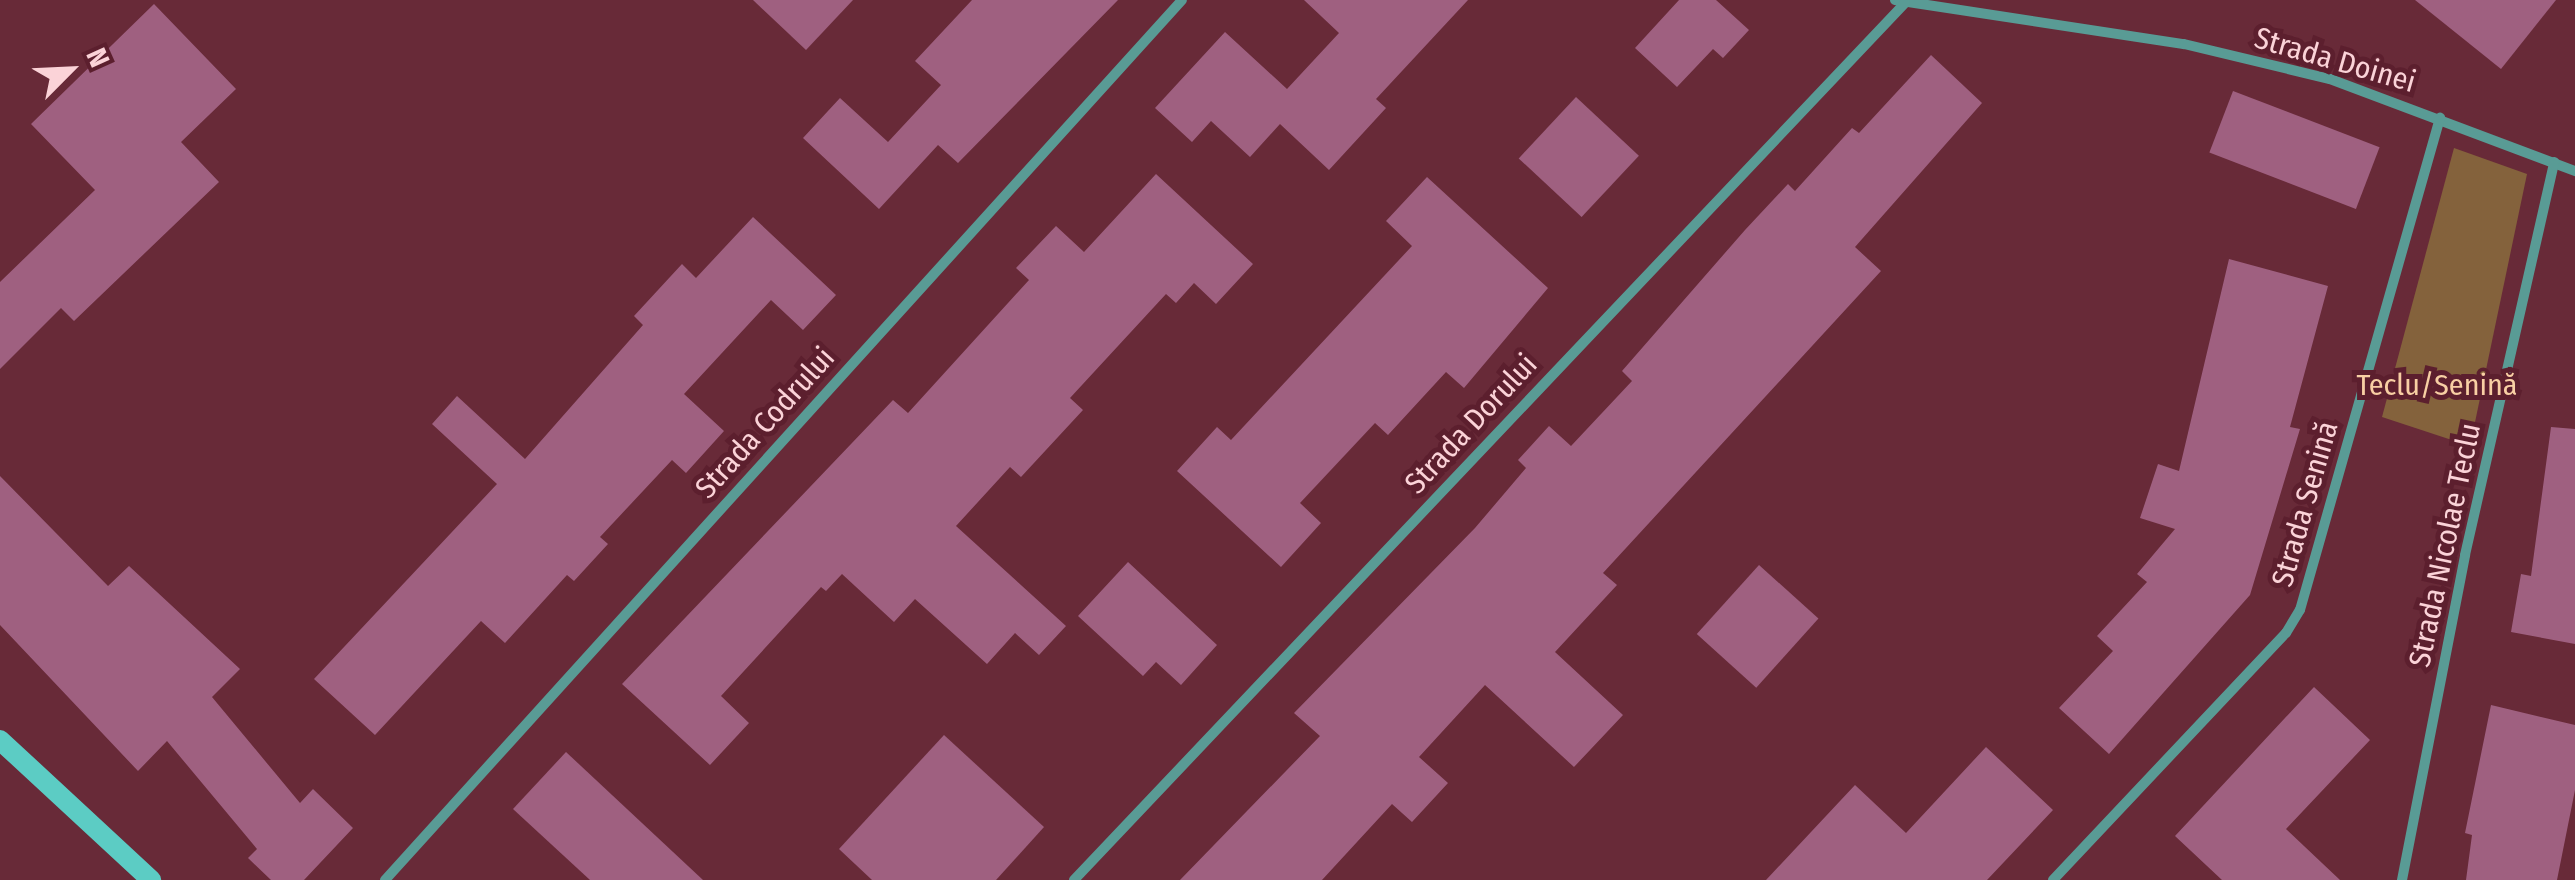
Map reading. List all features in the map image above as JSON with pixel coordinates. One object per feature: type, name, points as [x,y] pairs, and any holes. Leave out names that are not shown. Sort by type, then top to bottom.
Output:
[{"type":"main road","points":[[0,740],[151,880]]},
{"type":"street","name":"Strada Codrului","points":[[385,880],[1182,0]]},
{"type":"street","name":"Strada Doinei","points":[[1900,1],[2184,44],[2330,78],[2575,171]]},
{"type":"street","name":"Strada Dorului","points":[[1074,880],[1900,1]]},
{"type":"street","name":"Strada Senină","points":[[2054,880],[2300,610],[2440,118]]},
{"type":"street","name":"Strada Nicolae Teclu","points":[[2402,880],[2466,555],[2554,162]]},
{"type":"green space","name":"Teclu/Senină","points":[[2454,148],[2527,174],[2470,446],[2382,417]]},
{"type":"building","points":[[753,0],[853,0],[806,50]]},
{"type":"building","points":[[972,0],[1118,0],[958,163],[938,145],[879,209],[803,138],[840,98],[888,142],[941,85],[915,61]]},
{"type":"building","points":[[1304,0],[1468,0],[1376,99],[1386,108],[1329,170],[1280,124],[1250,157],[1211,121],[1192,142],[1155,108],[1225,32],[1287,89],[1339,33]]},
{"type":"building","points":[[1679,0],[1716,0],[1749,30],[1723,58],[1713,49],[1677,87],[1635,48]]},
{"type":"building","points":[[2415,0],[2556,0],[2501,69]]},
{"type":"building","points":[[154,4],[236,89],[181,142],[219,182],[74,321],[61,308],[0,369],[0,282],[95,190],[31,124]]},
{"type":"building","points":[[1931,55],[1982,103],[1855,247],[1881,271],[1603,573],[1617,585],[1555,652],[1623,715],[1574,767],[1485,685],[1419,757],[1448,783],[1412,822],[1392,804],[1322,880],[1180,880],[1320,736],[1294,713],[1475,528],[1526,468],[1518,460],[1549,426],[1571,446],[1632,381],[1622,371],[1745,230],[1788,184],[1795,191],[1852,128],[1859,133]]},
{"type":"building","points":[[2233,91],[2380,147],[2356,209],[2209,153]]},
{"type":"building","points":[[1576,97],[1639,156],[1582,217],[1519,158]]},
{"type":"building","points":[[1156,174],[1253,264],[1216,304],[1194,283],[1176,303],[1166,294],[1070,398],[1083,410],[1021,477],[1010,467],[956,526],[1066,626],[1039,655],[1015,633],[987,664],[915,599],[894,622],[842,574],[826,591],[821,587],[721,696],[749,723],[710,765],[622,684],[893,400],[908,413],[1029,280],[1016,268],[1056,226],[1084,252]]},
{"type":"building","points":[[1427,177],[1548,288],[1464,388],[1446,372],[1388,435],[1375,423],[1300,503],[1321,523],[1281,567],[1177,471],[1217,427],[1231,440],[1412,246],[1386,221]]},
{"type":"building","points":[[753,217],[836,295],[803,330],[771,300],[684,394],[724,431],[686,473],[672,460],[600,537],[608,544],[574,581],[567,575],[505,643],[481,621],[375,735],[314,679],[497,484],[432,424],[457,396],[525,459],[643,325],[634,316],[682,264],[696,278]]},
{"type":"building","points":[[2229,259],[2328,286],[2290,427],[2300,429],[2250,595],[2109,754],[2059,708],[2113,651],[2097,636],[2147,582],[2137,574],[2175,529],[2140,518],[2158,464],[2179,471]]},
{"type":"building","points":[[2551,427],[2575,429],[2575,644],[2511,632],[2521,574],[2531,576]]},
{"type":"building","points":[[0,476],[108,586],[129,566],[240,669],[212,697],[300,803],[313,789],[353,828],[304,880],[271,880],[248,858],[257,849],[167,741],[138,771],[0,625]]},
{"type":"building","points":[[1128,562],[1217,645],[1181,685],[1156,662],[1143,676],[1078,616]]},
{"type":"building","points":[[1759,565],[1818,619],[1756,688],[1697,634]]},
{"type":"building","points":[[2314,687],[2370,740],[2286,829],[2340,880],[2222,880],[2175,836]]},
{"type":"building","points":[[2491,705],[2575,725],[2575,790],[2557,880],[2466,880],[2472,835],[2465,833]]},
{"type":"building","points":[[944,735],[1044,827],[996,880],[872,880],[839,849]]},
{"type":"building","points":[[1986,747],[2053,810],[1987,880],[1766,880],[1855,785],[1906,833]]},
{"type":"building","points":[[566,752],[703,880],[590,880],[513,809]]}]
